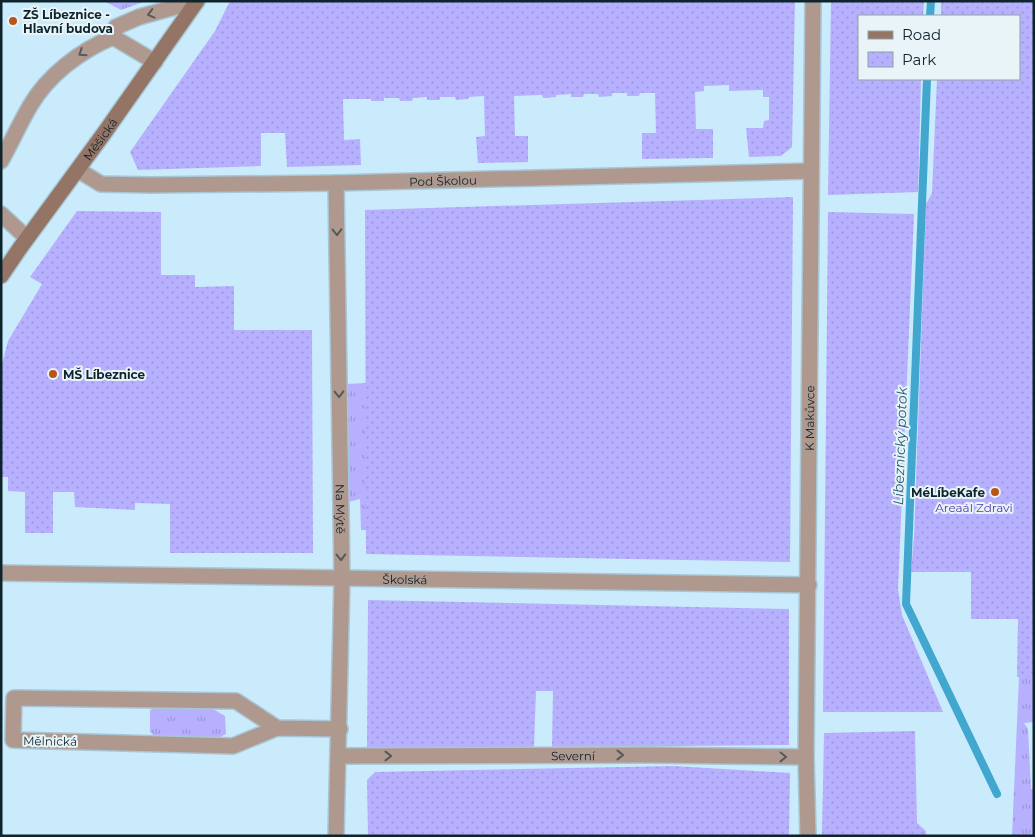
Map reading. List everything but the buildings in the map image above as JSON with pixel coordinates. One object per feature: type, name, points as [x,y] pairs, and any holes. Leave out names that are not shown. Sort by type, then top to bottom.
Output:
[{"type":"street","points":[[113,37],[116,27],[139,17],[197,1]]},
{"type":"street","name":"Měšická","points":[[1,276],[197,1]]},
{"type":"street","name":"K Makůvce","points":[[808,836],[806,757],[813,1]]},
{"type":"street","points":[[113,37],[155,62]]},
{"type":"street","points":[[1,161],[31,104],[60,68],[96,44],[113,37]]},
{"type":"street","name":"Pod Školou","points":[[78,170],[101,184],[150,185],[336,183],[811,171]]},
{"type":"street","name":"Na Mýtě","points":[[336,183],[342,578],[340,729],[336,836]]},
{"type":"street","points":[[1,214],[27,238]]},
{"type":"street","name":"Školská","points":[[1,573],[809,585]]},
{"type":"street","name":"Mělnická","points":[[277,728],[236,701],[14,698],[13,740],[233,746],[277,728],[340,729]]},
{"type":"street","name":"Severní","points":[[339,756],[649,755],[806,757]]},
{"type":"green space","points":[[104,1],[146,1],[121,10]]},
{"type":"green space","points":[[230,1],[795,1],[792,147],[781,156],[749,157],[746,128],[763,128],[764,121],[769,120],[769,97],[763,97],[763,90],[729,91],[729,85],[704,86],[704,91],[695,92],[696,129],[713,129],[713,158],[642,159],[642,133],[656,133],[655,93],[640,93],[639,96],[627,96],[627,93],[612,93],[612,96],[599,97],[598,94],[584,94],[583,97],[571,97],[571,94],[556,95],[556,97],[543,98],[542,95],[514,96],[515,136],[528,136],[528,162],[478,163],[476,137],[485,136],[484,96],[456,100],[455,97],[440,97],[440,100],[427,100],[427,97],[413,98],[412,101],[400,101],[399,98],[384,98],[384,101],[343,99],[344,140],[360,139],[361,165],[287,167],[285,133],[261,133],[261,166],[138,170],[130,152],[215,31]]},
{"type":"green space","points":[[831,1],[924,1],[923,15],[858,15],[858,80],[921,80],[918,192],[828,195]]},
{"type":"green space","name":"Areaál Zdravi","points":[[941,1],[1034,1],[1034,677],[1017,677],[1018,619],[971,619],[971,572],[911,572],[914,537],[926,204],[932,193],[937,80],[1020,80],[1020,15],[941,15]]},
{"type":"green space","points":[[793,197],[790,562],[366,554],[365,210]]},
{"type":"green space","points":[[77,211],[161,212],[161,275],[195,275],[195,287],[234,286],[234,330],[312,330],[313,553],[170,553],[170,504],[135,503],[135,510],[75,507],[74,492],[53,492],[53,533],[25,533],[25,492],[8,491],[8,477],[1,477],[1,368],[8,341],[42,284],[30,277]]},
{"type":"green space","points":[[828,212],[914,214],[898,589],[902,615],[943,712],[823,712]]},
{"type":"green space","points":[[366,383],[366,530],[361,530],[360,499],[348,502],[346,384]]},
{"type":"green space","points":[[368,600],[789,609],[789,745],[552,747],[553,691],[536,691],[534,747],[367,748]]},
{"type":"green space","points":[[1019,677],[1034,677],[1034,722],[1024,723],[1028,729],[1031,789],[1034,789],[1034,834],[1032,836],[1012,836]]},
{"type":"green space","points":[[160,706],[213,709],[225,716],[226,734],[216,739],[156,737],[150,732],[150,710]]},
{"type":"green space","points":[[915,731],[917,823],[926,831],[926,836],[822,836],[824,733]]},
{"type":"green space","points":[[674,766],[790,773],[789,836],[368,836],[367,780],[375,772]]},
{"type":"waterway","name":"Líbeznický potok","points":[[930,15],[931,1]]},
{"type":"waterway","name":"Líbeznický potok","points":[[927,80],[906,604],[997,794]]},
{"type":"place","name":"ZŠ Líbeznice - Hlavní budova","points":[[13,21]]},
{"type":"place","name":"MŠ Líbeznice","points":[[53,374]]},
{"type":"place","name":"MéLíbeKafe","points":[[995,492]]}]
